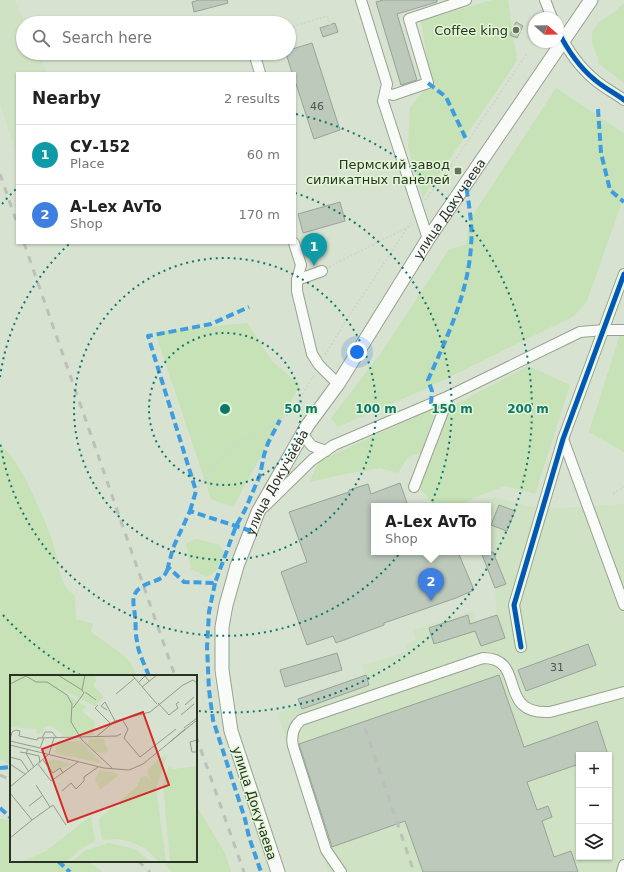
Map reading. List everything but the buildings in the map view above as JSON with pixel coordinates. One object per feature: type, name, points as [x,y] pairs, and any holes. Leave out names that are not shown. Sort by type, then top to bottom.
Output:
[{"type":"main road","name":"улица Докучаева","points":[[564,32],[591,0]]},
{"type":"main road","name":"улица Докучаева","points":[[278,872],[231,731],[222,670],[222,627],[226,605],[237,566],[258,512],[302,434],[338,384],[428,239],[553,48]]},
{"type":"street","points":[[361,0],[387,84],[383,101],[428,239]]},
{"type":"street","points":[[385,93],[393,95],[428,83],[410,19],[466,0]]},
{"type":"street","points":[[545,0],[550,12]]},
{"type":"street","points":[[564,41],[578,64],[596,81],[624,100]]},
{"type":"street","points":[[256,60],[260,72]]},
{"type":"street","points":[[294,244],[301,265],[297,280],[297,291],[312,354],[319,365],[338,384]]},
{"type":"street","points":[[297,280],[322,271]]},
{"type":"street","points":[[521,647],[514,605],[563,439],[624,274]]},
{"type":"street","points":[[258,512],[312,460],[334,445],[449,396],[580,332],[624,330]]},
{"type":"street","points":[[414,487],[449,396]]},
{"type":"street","points":[[302,434],[312,446],[326,451]]},
{"type":"street","points":[[563,439],[623,601]]},
{"type":"street","points":[[341,872],[326,850],[293,746],[292,740],[294,728],[301,720],[483,658],[491,658],[503,664],[508,673],[517,699],[523,706],[531,711],[541,713],[550,712],[624,692]]},
{"type":"street","points":[[622,872],[624,865]]},
{"type":"path","points":[[296,26],[327,16],[330,24]]},
{"type":"path","points":[[322,271],[408,227],[418,209],[451,166],[528,52]]},
{"type":"path","points":[[451,166],[458,171]]},
{"type":"path","points":[[613,494],[624,487]]},
{"type":"shaded area","points":[[0,0],[15,0],[22,16],[16,16],[16,60],[41,60],[47,72],[16,72],[16,156],[0,103]]},
{"type":"shaded area","points":[[492,0],[508,0],[517,61],[423,198],[408,147],[410,107],[431,82],[421,21]]},
{"type":"shaded area","points":[[624,3],[624,83],[598,63],[599,59],[592,37],[593,30],[597,25]]},
{"type":"shaded area","points":[[556,88],[624,133],[624,196],[587,301],[574,316],[425,389],[338,427],[331,418],[381,353],[449,249],[466,245],[470,219]]},
{"type":"shaded area","points":[[624,322],[624,452],[589,432]]},
{"type":"shaded area","points":[[248,323],[272,361],[300,385],[233,507],[211,499],[155,332]]},
{"type":"shaded area","points":[[528,366],[570,385],[535,494],[505,486],[463,503],[432,503],[421,490],[420,476],[433,456],[444,419],[453,406]]},
{"type":"shaded area","points":[[437,407],[421,453],[408,457],[398,473],[380,468],[309,482],[319,461]]},
{"type":"shaded area","points":[[0,447],[7,451],[15,461],[32,491],[54,547],[62,580],[69,591],[75,596],[76,619],[93,624],[91,632],[122,654],[131,663],[137,675],[10,675],[10,764],[0,759]]},
{"type":"shaded area","points":[[495,497],[541,509],[624,504],[624,872],[328,872],[277,713],[300,704],[302,709],[369,685],[362,665],[407,652],[405,644],[416,640],[413,630],[472,611],[476,622],[497,615],[495,588],[506,583],[491,546],[491,503],[480,503]]},
{"type":"shaded area","points":[[196,539],[218,544],[224,551],[217,570],[207,577],[191,569],[186,543]]},
{"type":"shaded area","points":[[197,807],[225,853],[231,872],[172,872],[163,862],[197,862]]},
{"type":"shaded area","points":[[0,819],[10,820],[10,862],[88,862],[103,872],[0,872]]},
{"type":"railway","points":[[0,174],[16,220]]},
{"type":"railway","points":[[24,244],[175,675]]},
{"type":"railway","points":[[365,728],[414,872]]},
{"type":"railway","points":[[197,739],[244,872]]},
{"type":"railway","points":[[0,775],[10,780]]},
{"type":"railway","points":[[139,862],[150,872]]},
{"type":"marked path","points":[[428,83],[446,97],[467,141]]},
{"type":"marked path","points":[[598,109],[601,153],[610,190],[624,202]]},
{"type":"marked path","points":[[431,404],[432,391],[428,380],[456,315],[466,281],[469,264],[471,231],[466,185]]},
{"type":"marked path","points":[[190,511],[196,491],[148,336],[211,324],[249,307]]},
{"type":"marked path","points":[[251,531],[190,511],[173,548],[168,567],[184,582],[215,583],[236,526],[245,510],[260,475],[268,443],[280,420]]},
{"type":"marked path","points":[[149,675],[140,654],[136,635],[134,597],[137,591],[144,585],[164,576],[168,567]]},
{"type":"marked path","points":[[215,583],[209,612],[207,647],[209,690],[213,720],[261,872]]},
{"type":"marked path","points":[[0,768],[10,767]]},
{"type":"marked path","points":[[0,808],[10,817]]},
{"type":"marked path","points":[[59,862],[70,872]]},
{"type":"cycle path","points":[[564,42],[569,51],[589,75],[598,83],[624,100]]},
{"type":"cycle path","points":[[521,647],[514,605],[563,439],[624,274]]},
{"type":"place","name":"Coffee king","points":[[516,30]]},
{"type":"place","name":"Пермский завод силикатных панелей","points":[[458,171]]},
{"type":"place","name":"СУ-152","points":[[314,266]]},
{"type":"place","name":"A-Lex AvTo","points":[[431,601]]}]
